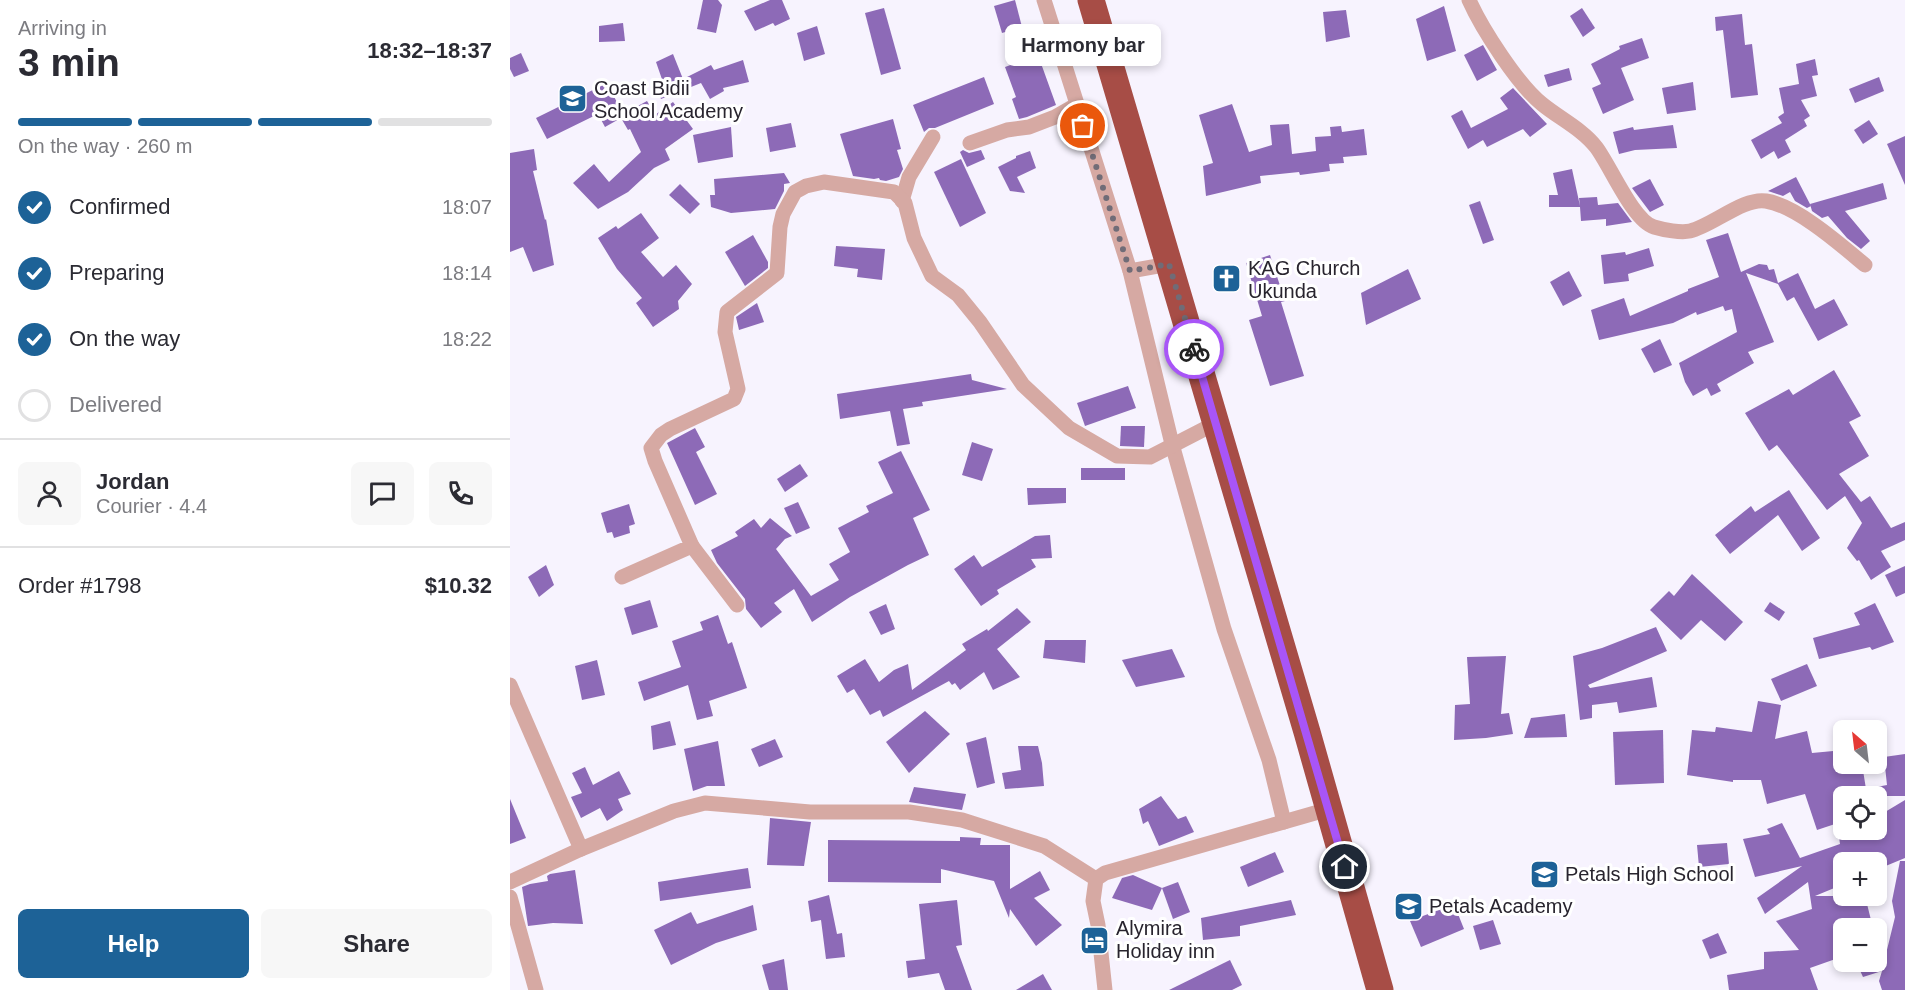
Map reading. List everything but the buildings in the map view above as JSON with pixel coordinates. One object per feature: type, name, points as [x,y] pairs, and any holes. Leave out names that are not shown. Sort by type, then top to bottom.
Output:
[{"type":"highway","points":[[1091,0],[1380,990]]},
{"type":"street","points":[[1044,0],[1130,271],[1172,444],[1224,629],[1269,760],[1284,822]]},
{"type":"street","points":[[1469,0],[1512,71],[1540,103],[1574,127],[1595,146],[1640,217],[1652,227],[1690,231],[1745,205],[1765,200],[1819,227],[1865,265]]},
{"type":"street","points":[[970,143],[1007,130],[1029,127],[1055,117],[1076,105]]},
{"type":"street","points":[[902,201],[909,177],[933,137]]},
{"type":"street","points":[[737,605],[692,546],[654,461],[651,448],[661,435],[670,429],[734,399],[738,390],[724,332],[727,312],[777,273],[783,214],[795,192],[806,186],[824,182],[894,192],[905,203],[914,238],[932,276],[958,295],[980,322],[1023,385],[1069,428],[1117,456],[1150,458],[1172,444],[1216,423]]},
{"type":"street","points":[[1130,271],[1169,264]]},
{"type":"street","points":[[622,577],[692,546]]},
{"type":"street","points":[[510,685],[581,849]]},
{"type":"street","points":[[510,882],[581,849],[674,811],[705,803],[810,812],[909,812],[962,820],[1044,846],[1096,879]]},
{"type":"street","points":[[1096,879],[1106,873],[1329,809]]},
{"type":"street","points":[[1096,879],[1093,901],[1105,990]]},
{"type":"street","points":[[510,897],[536,990]]},
{"type":"way so far","points":[[1083,126],[1130,271],[1169,264],[1194,349]]},
{"type":"place","name":"Coast Bidii School Academy","points":[[573,99]]},
{"type":"place","name":"Harmony bar","points":[[1083,126]]},
{"type":"place","name":"KAG Church Ukunda","points":[[1227,279]]},
{"type":"place","name":"Petals High School","points":[[1544,874]]},
{"type":"place","name":"Petals Academy","points":[[1408,906]]},
{"type":"place","name":"Alymira Holiday inn","points":[[1095,940]]},
{"type":"route","points":[[1194,349],[1345,867]]}]
